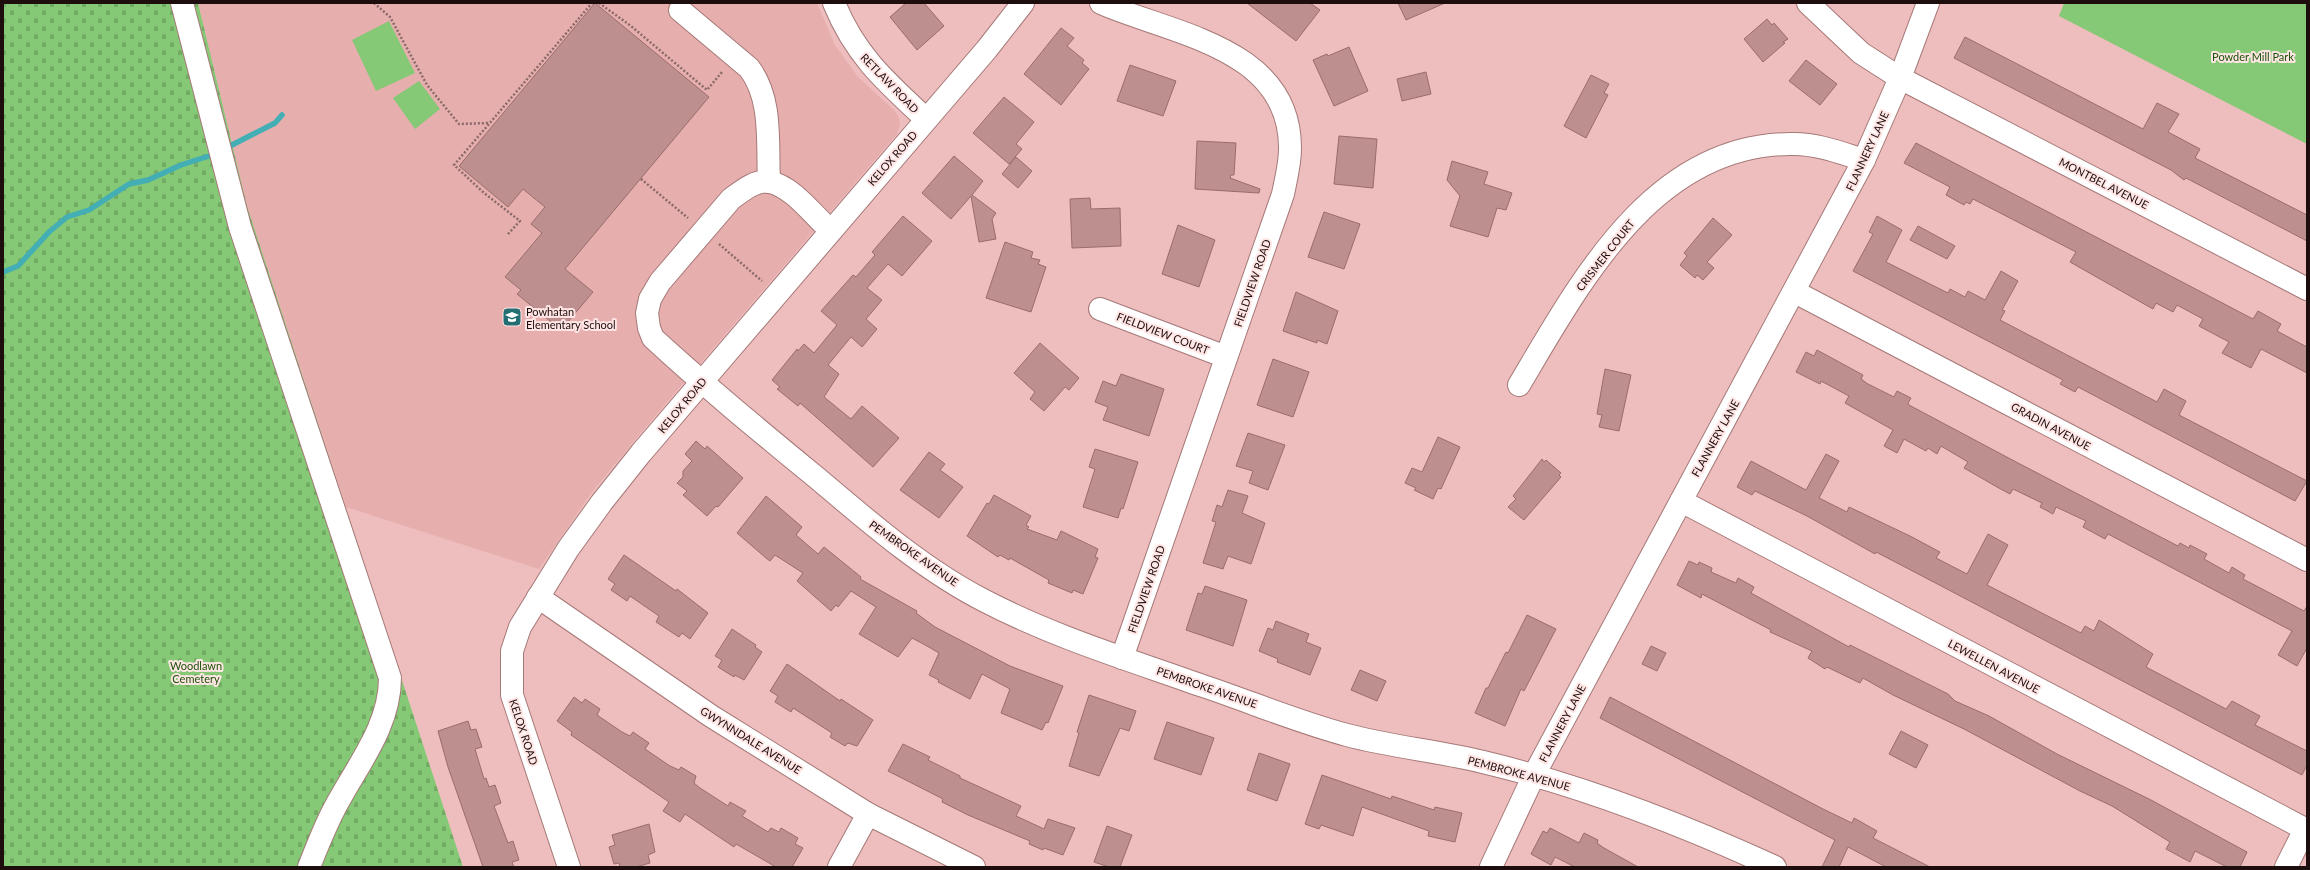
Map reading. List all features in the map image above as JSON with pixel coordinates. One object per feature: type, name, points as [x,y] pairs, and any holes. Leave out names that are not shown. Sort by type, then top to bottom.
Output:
[{"type":"street","points":[[182,3],[240,227],[390,678],[390,694],[385,716],[326,824],[309,867]]},
{"type":"street","name":"RETLAW ROAD","points":[[834,3],[844,28],[860,53],[882,77],[926,119]]},
{"type":"street","name":"KELOX ROAD","points":[[570,867],[512,695],[512,652],[520,627],[538,596],[602,502],[1023,3]]},
{"type":"street","name":"FIELDVIEW ROAD","points":[[1101,3],[1219,46],[1244,62],[1263,79],[1274,95],[1288,124],[1290,149],[1283,194],[1122,658]]},
{"type":"street","name":"MONTBEL AVENUE","points":[[1808,3],[1861,53],[1900,78],[2307,289]]},
{"type":"street","name":"FLANNERY LANE","points":[[1491,867],[1534,775],[1795,292],[1864,160],[1900,78],[1928,3]]},
{"type":"street","points":[[680,10],[736,56],[749,68],[758,80],[765,106],[769,182],[791,193],[830,230]]},
{"type":"street","name":"CRISMER COURT","points":[[1519,385],[1569,301],[1603,256],[1651,200],[1676,181],[1698,167],[1724,156],[1745,149],[1767,146],[1794,144],[1819,147],[1864,160]]},
{"type":"street","name":"PEMBROKE AVENUE","points":[[769,182],[757,183],[745,188],[731,199],[660,282],[650,299],[646,313],[653,338],[702,382],[880,531],[932,568],[981,599],[1017,617],[1122,658],[1342,734],[1416,750],[1480,761],[1534,775],[1633,807],[1735,848],[1775,867]]},
{"type":"street","name":"GRADIN AVENUE","points":[[1795,292],[2307,560]]},
{"type":"street","name":"FIELDVIEW COURT","points":[[1100,310],[1226,357]]},
{"type":"street","name":"LEWELLEN AVENUE","points":[[1681,501],[2306,830]]},
{"type":"street","name":"GWYNNDALE AVENUE","points":[[538,596],[711,716],[868,814],[974,867]]},
{"type":"street","points":[[838,867],[868,814]]},
{"type":"street","points":[[2286,867],[2306,830]]},
{"type":"path","points":[[374,3],[390,17],[427,85],[459,124],[490,123]]},
{"type":"path","points":[[508,234],[520,221],[484,193],[454,165],[592,3]]},
{"type":"path","points":[[600,3],[631,26],[707,90],[736,56]]},
{"type":"shaded area","name":"Powhatan Elementary School","points":[[198,3],[817,3],[835,45],[858,77],[894,110],[899,118],[900,125],[897,134],[592,492],[539,569],[346,507],[247,206]]},
{"type":"green space","name":"Woodlawn Cemetery","points":[[3,3],[198,3],[247,206],[463,867],[3,867]]},
{"type":"green space","name":"Powder Mill Park","points":[[2064,3],[2307,3],[2307,144],[2059,16]]},
{"type":"green space","points":[[389,21],[415,73],[376,91],[352,40]]},
{"type":"green space","points":[[419,81],[440,109],[415,129],[393,98]]},
{"type":"building","points":[[595,3],[709,97],[565,269],[593,292],[561,330],[517,294],[521,290],[505,277],[542,233],[531,224],[545,207],[523,189],[508,207],[459,166]]},
{"type":"building","points":[[906,3],[924,3],[944,26],[917,50],[890,17]]},
{"type":"building","points":[[1247,3],[1310,3],[1320,10],[1296,41]]},
{"type":"building","points":[[1398,3],[1445,3],[1406,20]]},
{"type":"building","points":[[1767,19],[1772,25],[1774,23],[1788,39],[1763,62],[1744,39]]},
{"type":"building","points":[[1061,28],[1074,38],[1067,46],[1084,60],[1082,63],[1089,69],[1061,105],[1024,74]]},
{"type":"building","points":[[1965,37],[2143,129],[2157,103],[2179,114],[2168,132],[2200,149],[2195,158],[2307,215],[2307,241],[2186,178],[2184,180],[2171,170],[1954,58]]},
{"type":"building","points":[[1349,47],[1368,91],[1334,106],[1313,60],[1327,54],[1328,56]]},
{"type":"building","points":[[1806,60],[1837,84],[1820,105],[1789,81]]},
{"type":"building","points":[[1130,65],[1176,81],[1163,116],[1117,101]]},
{"type":"building","points":[[1426,72],[1431,94],[1402,101],[1397,79]]},
{"type":"building","points":[[1591,75],[1609,84],[1604,93],[1608,95],[1586,138],[1564,126]]},
{"type":"building","points":[[1004,97],[1034,122],[1016,144],[1022,149],[1009,164],[973,133]]},
{"type":"building","points":[[1339,136],[1377,139],[1373,188],[1334,184]]},
{"type":"building","points":[[1197,141],[1236,143],[1234,175],[1231,175],[1230,178],[1260,189],[1259,193],[1195,189]]},
{"type":"building","points":[[1916,143],[2253,319],[2258,311],[2281,324],[2277,331],[2307,347],[2307,373],[2261,349],[2251,368],[2222,353],[2229,342],[2199,326],[2203,319],[2177,305],[2173,312],[2156,303],[2153,309],[2070,262],[2076,252],[1973,199],[1970,204],[1966,202],[1964,205],[1946,195],[1950,187],[1904,163]]},
{"type":"building","points":[[954,156],[983,181],[972,195],[996,213],[992,219],[996,239],[979,242],[971,196],[951,219],[922,193]]},
{"type":"building","points":[[1016,157],[1032,171],[1018,188],[1002,174]]},
{"type":"building","points":[[1452,161],[1488,172],[1484,184],[1512,193],[1506,210],[1497,208],[1488,237],[1450,226],[1460,196],[1447,180]]},
{"type":"building","points":[[1090,198],[1091,209],[1120,208],[1121,246],[1072,248],[1070,199]]},
{"type":"building","points":[[1324,212],[1360,224],[1344,269],[1308,257]]},
{"type":"building","points":[[903,216],[932,241],[902,276],[888,264],[867,288],[882,300],[866,319],[877,329],[862,347],[851,337],[828,365],[839,374],[824,397],[851,419],[862,406],[899,438],[873,467],[800,403],[798,406],[777,389],[780,387],[772,380],[797,349],[798,351],[804,344],[814,353],[837,325],[821,311],[853,275],[856,277],[875,255],[872,252]]},
{"type":"building","points":[[1877,216],[1902,230],[1886,262],[1948,293],[1950,289],[1965,297],[1968,291],[1985,300],[2001,271],[2018,281],[2002,310],[2005,311],[2000,320],[2157,402],[2164,389],[2186,401],[2179,415],[2307,481],[2295,501],[2078,387],[2075,392],[2060,384],[2063,380],[1853,271],[1873,234],[1869,232]]},
{"type":"building","points":[[1713,218],[1732,235],[1707,262],[1714,268],[1703,280],[1697,275],[1695,278],[1680,265],[1687,256],[1684,253]]},
{"type":"building","points":[[1178,225],[1215,240],[1199,287],[1162,274]]},
{"type":"building","points":[[1918,226],[1955,246],[1947,259],[1910,240]]},
{"type":"building","points":[[1005,242],[1033,252],[1031,258],[1040,260],[1038,264],[1046,267],[1031,312],[986,298]]},
{"type":"building","points":[[1296,292],[1338,311],[1327,344],[1317,340],[1317,343],[1283,331]]},
{"type":"building","points":[[1040,343],[1079,378],[1069,390],[1065,387],[1044,411],[1030,399],[1035,392],[1014,373]]},
{"type":"building","points":[[1817,350],[1863,375],[1861,379],[1868,384],[1894,397],[1897,391],[1911,398],[1908,403],[1909,405],[2018,463],[2178,546],[2180,543],[2189,548],[2190,545],[2207,554],[2204,559],[2229,573],[2232,567],[2245,575],[2243,579],[2304,611],[2307,606],[2307,648],[2297,666],[2278,655],[2292,631],[2108,534],[2105,539],[2083,527],[2086,521],[2056,507],[2053,514],[2040,507],[2042,503],[2013,489],[2010,494],[1964,468],[1968,462],[1941,446],[1937,454],[1928,448],[1926,451],[1904,439],[1897,453],[1884,446],[1893,430],[1845,403],[1849,396],[1821,381],[1820,384],[1796,372],[1806,352],[1814,356]]},
{"type":"building","points":[[1273,359],[1309,372],[1293,417],[1257,405]]},
{"type":"building","points":[[1605,369],[1631,375],[1619,431],[1599,427],[1602,415],[1597,414]]},
{"type":"building","points":[[1121,374],[1164,389],[1149,436],[1103,420],[1108,407],[1095,402],[1103,381],[1116,386]]},
{"type":"building","points":[[1248,433],[1285,445],[1268,490],[1249,483],[1253,471],[1236,466]]},
{"type":"building","points":[[1438,437],[1460,447],[1441,489],[1438,488],[1433,499],[1414,490],[1416,488],[1405,483],[1412,468],[1422,472]]},
{"type":"building","points":[[696,441],[705,449],[707,446],[743,478],[718,507],[716,506],[707,516],[683,495],[687,491],[677,483],[683,477],[683,471],[692,461],[685,454]]},
{"type":"building","points":[[1095,449],[1138,462],[1123,509],[1121,508],[1118,518],[1083,507],[1095,469],[1089,467]]},
{"type":"building","points":[[929,452],[945,464],[940,470],[963,487],[939,518],[900,490]]},
{"type":"building","points":[[1826,454],[1839,461],[1819,498],[1847,512],[1849,507],[1910,536],[1940,552],[1936,558],[1967,574],[1988,534],[2008,545],[1987,585],[2081,633],[2085,626],[2094,631],[2099,620],[2153,654],[2146,667],[2226,709],[2232,701],[2260,716],[2255,725],[2307,751],[2307,765],[2302,775],[1876,552],[1875,554],[1807,516],[1755,491],[1752,495],[1737,487],[1751,461],[1806,490]]},
{"type":"building","points":[[1542,459],[1544,462],[1546,460],[1561,473],[1559,475],[1561,477],[1524,520],[1508,507],[1516,499],[1513,496]]},
{"type":"building","points":[[1228,490],[1248,496],[1242,513],[1265,523],[1251,564],[1228,556],[1223,569],[1203,563],[1216,522],[1212,521],[1217,505],[1222,507]]},
{"type":"building","points":[[994,495],[1031,516],[1026,525],[1029,527],[1027,529],[1057,540],[1061,531],[1098,549],[1095,557],[1098,558],[1083,594],[1073,590],[1072,593],[1048,583],[1049,580],[1010,558],[1009,560],[1000,555],[998,557],[967,536],[987,503],[989,504]]},
{"type":"building","points":[[766,496],[802,527],[796,535],[818,554],[824,547],[861,577],[860,579],[917,611],[916,613],[935,627],[1010,666],[1063,686],[1048,723],[1046,722],[1042,730],[1001,713],[1010,689],[982,674],[970,699],[938,682],[939,680],[929,675],[939,653],[912,638],[898,657],[859,634],[876,607],[851,591],[838,607],[836,605],[831,611],[797,581],[803,573],[775,555],[770,561],[737,533]]},
{"type":"building","points":[[624,555],[676,591],[677,589],[708,613],[690,639],[682,633],[679,637],[656,622],[659,616],[630,596],[627,601],[611,590],[615,584],[608,579]]},
{"type":"building","points":[[1689,561],[1698,565],[1699,562],[1712,568],[1711,572],[1736,583],[1738,578],[1754,587],[1751,593],[1849,647],[1850,645],[1948,694],[1955,701],[1989,716],[2057,754],[2151,800],[2247,852],[2240,867],[2227,867],[2195,851],[2190,862],[2166,849],[2170,842],[2112,806],[2080,791],[1964,729],[1893,695],[1863,678],[1860,683],[1827,667],[1825,669],[1808,658],[1812,651],[1770,632],[1771,630],[1702,594],[1701,598],[1677,585]]},
{"type":"building","points":[[1205,586],[1247,600],[1233,646],[1186,630],[1198,593],[1202,594]]},
{"type":"building","points":[[1527,615],[1556,629],[1524,691],[1521,689],[1505,726],[1475,713],[1486,688],[1488,688],[1506,652],[1508,653]]},
{"type":"building","points":[[1276,621],[1309,634],[1306,642],[1321,648],[1310,675],[1277,662],[1278,659],[1259,651],[1268,628],[1273,630]]},
{"type":"building","points":[[732,629],[756,645],[755,647],[762,652],[744,680],[735,675],[734,677],[718,667],[722,660],[715,656]]},
{"type":"building","points":[[1651,646],[1666,653],[1657,671],[1642,664]]},
{"type":"building","points":[[787,664],[840,701],[841,699],[873,720],[857,746],[848,743],[845,746],[830,737],[832,733],[793,708],[791,712],[775,702],[778,696],[770,691]]},
{"type":"building","points":[[1360,670],[1386,681],[1377,701],[1351,690]]},
{"type":"building","points":[[1089,695],[1136,711],[1129,731],[1120,728],[1099,776],[1069,766],[1079,733],[1077,732]]},
{"type":"building","points":[[574,697],[582,703],[585,699],[600,709],[597,715],[622,732],[630,736],[633,732],[649,743],[645,749],[670,766],[679,770],[681,767],[696,776],[694,783],[700,788],[728,806],[730,802],[746,811],[742,816],[768,832],[771,828],[779,832],[781,828],[798,838],[795,844],[803,848],[792,867],[776,867],[736,844],[734,847],[685,814],[680,822],[663,811],[669,802],[571,735],[572,732],[557,721]]},
{"type":"building","points":[[1610,697],[1823,809],[1852,823],[1854,818],[1877,831],[1873,838],[1930,867],[1886,867],[1848,847],[1839,867],[1822,867],[1835,840],[1600,718]]},
{"type":"building","points":[[468,721],[471,730],[476,729],[482,747],[475,749],[484,779],[486,778],[489,787],[495,785],[501,803],[494,806],[508,843],[513,841],[519,860],[512,862],[514,867],[483,867],[448,767],[438,731]]},
{"type":"building","points":[[1167,722],[1214,738],[1201,775],[1154,759]]},
{"type":"building","points":[[1901,731],[1928,745],[1916,768],[1889,754]]},
{"type":"building","points":[[903,744],[930,757],[928,760],[960,776],[960,778],[1021,806],[1016,816],[1044,829],[1048,819],[1075,828],[1063,855],[1044,848],[1043,850],[1029,844],[1030,841],[968,815],[942,802],[943,799],[888,771]]},
{"type":"building","points":[[1259,753],[1290,764],[1277,801],[1247,790]]},
{"type":"building","points":[[1322,775],[1391,799],[1392,796],[1434,810],[1435,807],[1462,813],[1455,842],[1428,836],[1429,831],[1362,807],[1353,836],[1321,825],[1319,829],[1305,824]]},
{"type":"building","points":[[649,824],[655,852],[648,855],[650,863],[636,867],[620,867],[619,863],[614,864],[609,847],[615,845],[612,835]]},
{"type":"building","points":[[1107,826],[1132,835],[1120,867],[1109,867],[1094,862]]},
{"type":"building","points":[[1550,828],[1579,843],[1584,833],[1598,840],[1597,843],[1604,848],[1638,867],[1575,867],[1555,857],[1551,865],[1531,854],[1543,831],[1547,833]]},
{"type":"waterway","points":[[230,146],[275,123],[282,115]]},
{"type":"waterway","points":[[3,272],[18,266],[49,232],[67,217],[89,210],[129,184],[148,180],[181,165],[209,156]]},
{"type":"place","name":"Powhatan Elementary School","points":[[512,317]]}]
